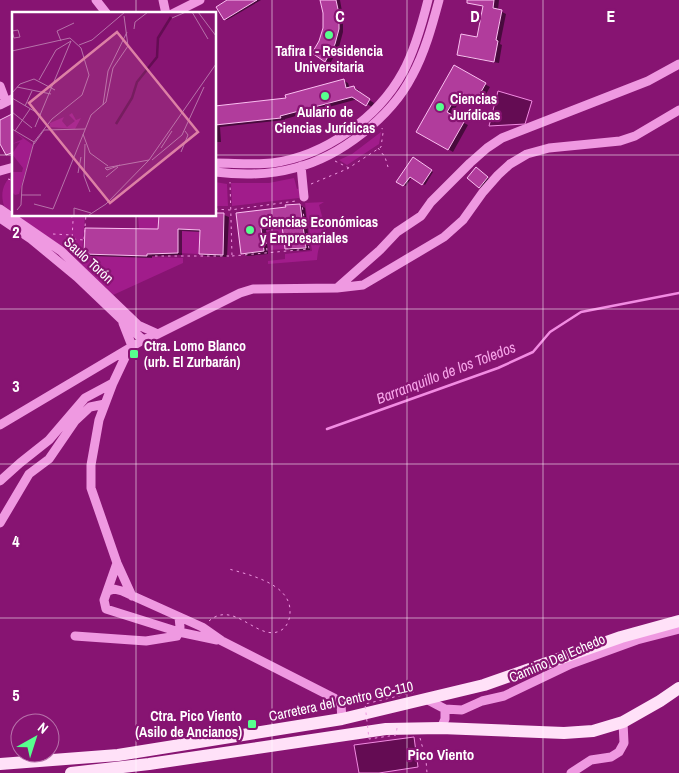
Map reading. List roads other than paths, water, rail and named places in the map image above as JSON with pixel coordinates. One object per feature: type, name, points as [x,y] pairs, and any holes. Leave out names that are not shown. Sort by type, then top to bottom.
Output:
[{"type":"main road","name":"Carretera del Centro GC-110","points":[[0,764],[118,755],[342,719],[420,695],[484,684],[621,637],[679,621]]},
{"type":"main road","name":"Carretera del Centro GC-110","points":[[71,773],[149,764],[397,728],[564,733],[593,732],[623,722],[679,688]]},
{"type":"street","points":[[96,0],[105,12]]},
{"type":"street","points":[[176,12],[201,0]]},
{"type":"street","points":[[191,12],[201,0]]},
{"type":"street","points":[[216,163],[272,163],[301,155],[345,135],[388,96],[403,72],[418,38],[428,0]]},
{"type":"street","points":[[216,172],[230,174],[272,172],[301,166],[326,156],[350,143],[379,119],[395,102],[412,76],[427,41],[439,0]]},
{"type":"street","points":[[337,288],[380,250],[397,232],[421,216],[431,202],[470,163],[494,143],[502,138],[648,81],[679,64]]},
{"type":"street","points":[[0,86],[7,102]]},
{"type":"street","points":[[0,425],[143,340],[240,293],[253,289],[337,288],[363,285],[444,237],[463,220],[483,192],[510,164],[527,154],[548,148],[620,141],[636,136],[679,110]]},
{"type":"street","points":[[301,166],[303,197]]},
{"type":"street","name":"Saulo Torón","points":[[0,211],[31,240],[77,277],[143,340]]},
{"type":"street","name":"Saulo Torón","points":[[0,211],[61,251],[138,325],[158,334]]},
{"type":"street","points":[[122,320],[131,347],[113,383],[99,420],[91,465],[91,488],[117,563],[132,596]]},
{"type":"street","points":[[0,481],[49,440],[85,398],[113,383]]},
{"type":"street","points":[[0,523],[29,474],[49,459],[75,421],[90,407],[105,404]]},
{"type":"street","points":[[117,563],[104,600],[106,609],[179,632],[222,641]]},
{"type":"street","points":[[108,591],[117,589],[179,617],[334,698],[341,705],[342,719]]},
{"type":"street","points":[[75,636],[153,640],[177,636],[179,632],[179,617]]},
{"type":"street","points":[[153,640],[156,634],[154,624]]},
{"type":"street","name":"Camino Del Echedo","points":[[445,709],[462,710],[482,701],[504,696],[571,664],[637,640],[679,629]]},
{"type":"street","points":[[420,695],[445,709],[445,719],[441,728]]},
{"type":"street","points":[[571,773],[592,760],[611,757],[618,752],[624,743],[623,722]]},
{"type":"waterway","name":"Barranquillo de los Toledos","points":[[327,429],[498,368],[533,352],[550,332],[581,312],[679,293]]},
{"type":"place","name":"Tafira I - Residencia Universitaria","points":[[329,35]]},
{"type":"place","name":"Aulario de Ciencias Jurídicas","points":[[325,96]]},
{"type":"place","name":"Ciencias Jurídicas","points":[[440,107]]},
{"type":"place","name":"Ciencias Económicas y Empresariales","points":[[250,230]]},
{"type":"place","name":"Ctra. Lomo Blanco (urb. El Zurbarán)","points":[[134,354]]},
{"type":"place","name":"Ctra. Pico Viento (Asilo de Ancianos)","points":[[252,724]]},
{"type":"district","name":"Pico Viento","points":[[441,755]]}]
